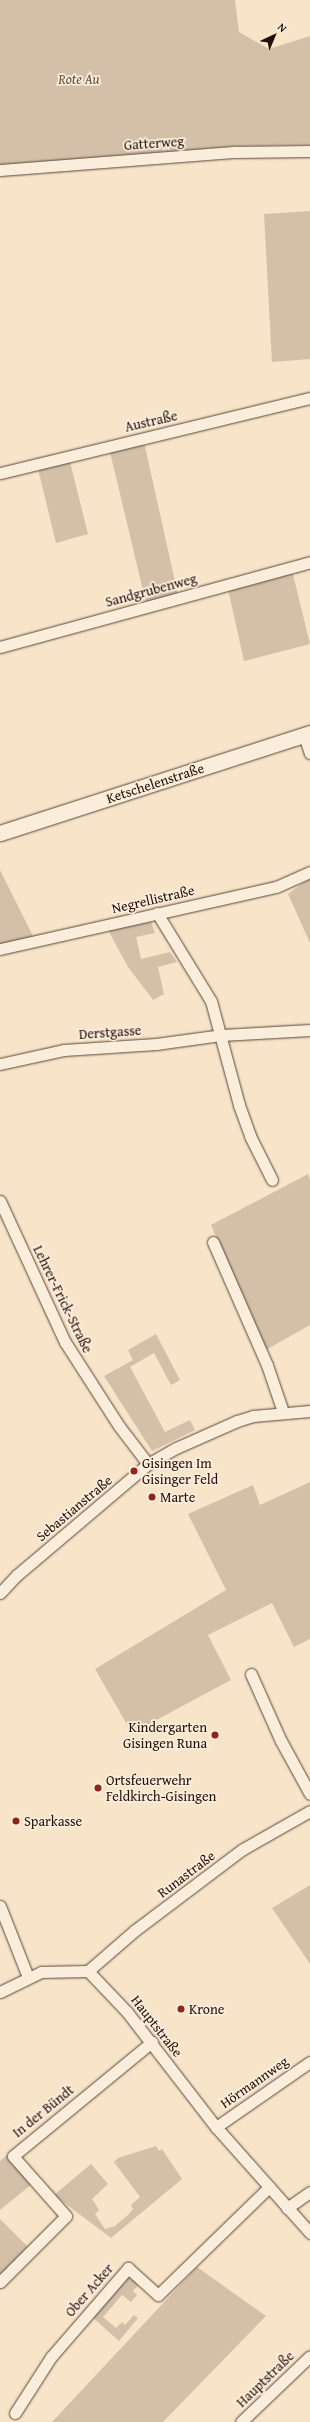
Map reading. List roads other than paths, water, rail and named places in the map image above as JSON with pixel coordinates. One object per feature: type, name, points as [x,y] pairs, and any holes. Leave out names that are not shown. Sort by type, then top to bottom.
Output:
[{"type":"main road","name":"Ketschelenstraße","points":[[0,833],[307,734]]},
{"type":"street","name":"Gatterweg","points":[[0,170],[236,152],[310,151]]},
{"type":"street","name":"Austraße","points":[[0,473],[310,398]]},
{"type":"street","name":"Sandgrubenweg","points":[[0,647],[310,562]]},
{"type":"street","points":[[307,734],[310,753]]},
{"type":"street","name":"Negrellistraße","points":[[0,949],[276,887],[310,872]]},
{"type":"street","points":[[157,913],[211,1001],[222,1034],[250,1136],[272,1180]]},
{"type":"street","name":"Derstgasse","points":[[0,1064],[64,1050],[156,1044],[222,1034],[310,1030]]},
{"type":"street","name":"Lehrer-Frick-Straße","points":[[0,1201],[64,1342],[118,1426],[148,1464]]},
{"type":"street","points":[[213,1242],[267,1365],[283,1412]]},
{"type":"street","name":"Sebastianstraße","points":[[0,1593],[17,1574],[148,1464],[176,1448],[237,1420],[283,1412],[310,1411]]},
{"type":"street","points":[[250,1674],[281,1741],[310,1794]]},
{"type":"street","name":"Runastraße","points":[[88,1971],[128,1936],[243,1849],[310,1811]]},
{"type":"street","points":[[0,1906],[28,1977]]},
{"type":"street","points":[[0,1992],[28,1977],[41,1972],[88,1971]]},
{"type":"street","name":"Hauptstraße","points":[[88,1971],[113,1995],[152,2042],[216,2127],[310,2233]]},
{"type":"street","name":"In der Bündt","points":[[0,2282],[66,2216],[13,2156],[152,2042]]},
{"type":"street","name":"Hörmannweg","points":[[216,2127],[310,2062]]},
{"type":"street","name":"Ober Acker","points":[[15,2413],[51,2357],[128,2268],[158,2295],[269,2187]]},
{"type":"street","points":[[287,2208],[310,2192]]},
{"type":"street","name":"Hauptstraße","points":[[241,2422],[310,2356]]},
{"type":"place","name":"Gisingen Im Gisinger Feld","points":[[134,1471]]},
{"type":"place","name":"Marte","points":[[152,1497]]},
{"type":"place","name":"Kindergarten Gisingen Runa","points":[[215,1735]]},
{"type":"place","name":"Ortsfeuerwehr Feldkirch-Gisingen","points":[[98,1788]]},
{"type":"place","name":"Sparkasse","points":[[16,1821]]},
{"type":"place","name":"Krone","points":[[181,2009]]},
{"type":"park label","name":"Rote Au","points":[[79,79]]}]
